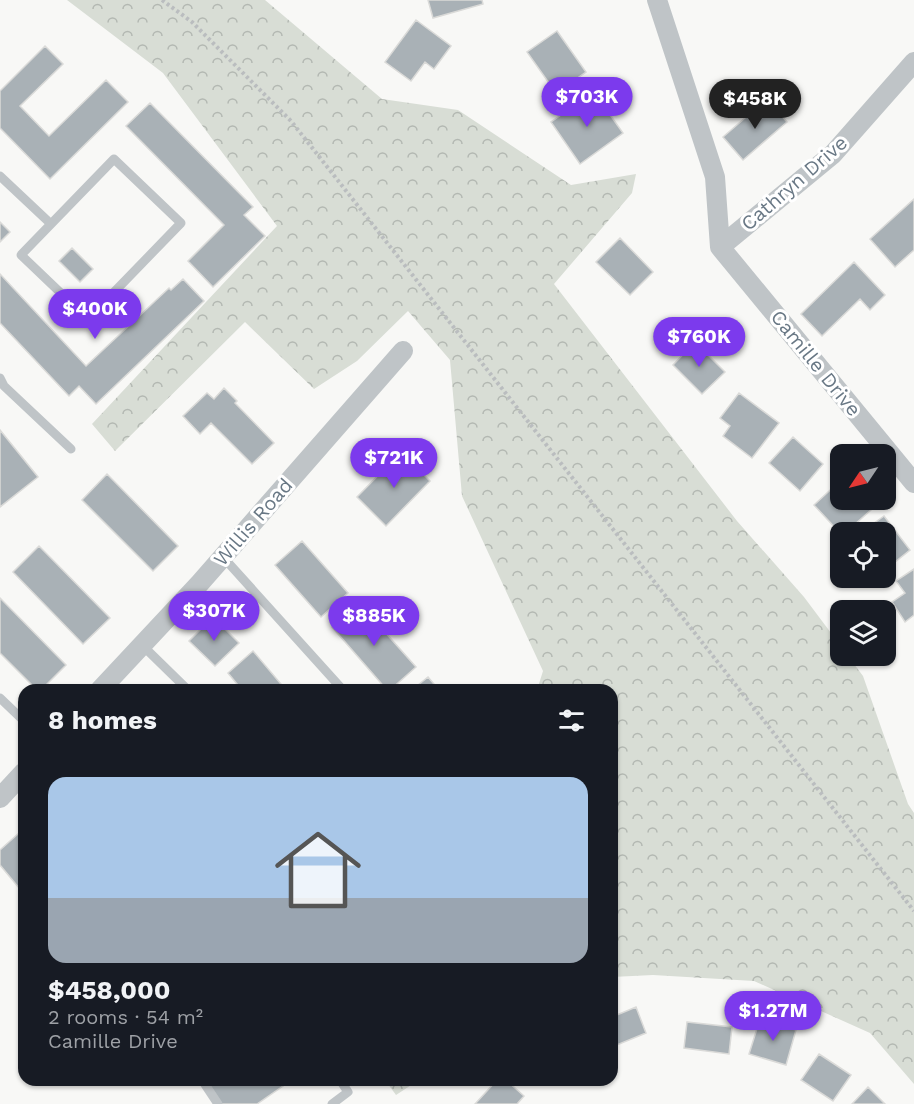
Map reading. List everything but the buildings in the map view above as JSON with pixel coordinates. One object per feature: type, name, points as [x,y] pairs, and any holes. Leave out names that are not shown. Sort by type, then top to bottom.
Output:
[{"type":"street","points":[[657,0],[715,177],[720,247]]},
{"type":"street","name":"Cathryn Drive","points":[[720,247],[833,154],[914,62]]},
{"type":"street","name":"Camille Drive","points":[[720,247],[914,483]]},
{"type":"street","name":"Willis Road","points":[[106,684],[223,557],[403,351]]},
{"type":"street","points":[[0,798],[18,778]]},
{"type":"lane","points":[[114,159],[181,223],[88,319],[21,255],[51,224],[114,159]]},
{"type":"lane","points":[[0,176],[51,224]]},
{"type":"lane","points":[[0,378],[4,386],[71,449]]},
{"type":"lane","points":[[223,557],[338,684]]},
{"type":"lane","points":[[142,645],[182,684]]},
{"type":"lane","points":[[0,698],[18,715]]},
{"type":"lane","points":[[206,1086],[218,1104]]},
{"type":"lane","points":[[332,1104],[348,1092],[344,1086]]},
{"type":"path","points":[[162,0],[192,22],[291,121],[914,911]]},
{"type":"green space","points":[[67,0],[265,0],[382,99],[458,110],[571,185],[636,174],[632,193],[554,284],[737,521],[804,597],[830,632],[830,666],[856,666],[863,676],[908,804],[914,813],[914,1084],[870,1033],[754,981],[653,975],[618,977],[618,684],[539,684],[543,671],[462,496],[450,360],[408,311],[357,361],[314,389],[245,322],[115,451],[92,424],[277,226],[163,73]]},
{"type":"green space","points":[[389,1086],[410,1086],[396,1095]]}]
